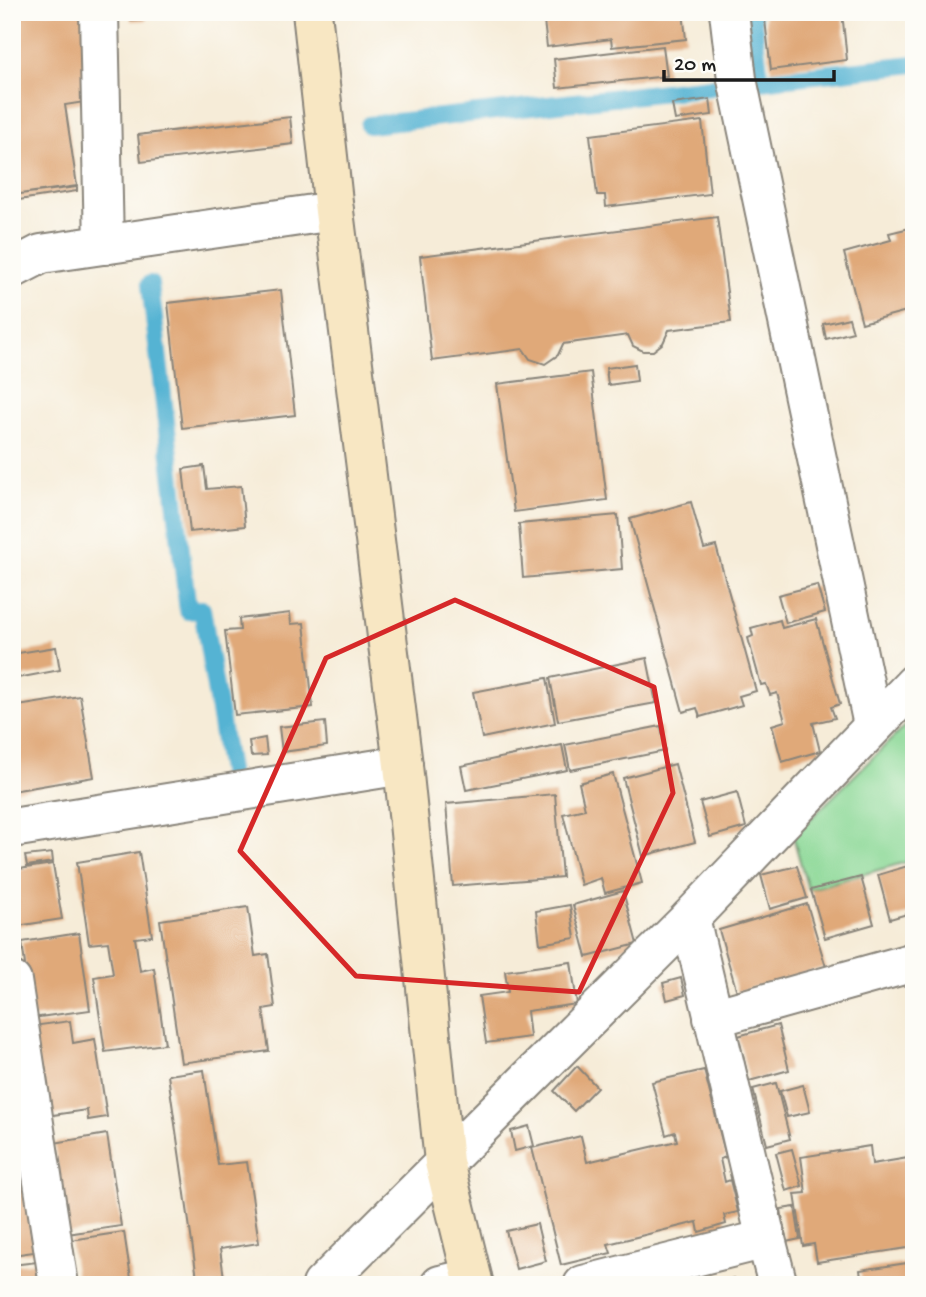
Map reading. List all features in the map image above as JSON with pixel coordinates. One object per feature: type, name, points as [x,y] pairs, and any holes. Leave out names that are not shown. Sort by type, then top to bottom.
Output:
[{"type":"street","points":[[99,12],[104,245]]},
{"type":"street","points":[[312,12],[403,765],[444,1162],[462,1282]]},
{"type":"street","points":[[729,12],[737,79],[873,725]]},
{"type":"street","points":[[12,269],[41,254],[334,211]]},
{"type":"street","points":[[323,1285],[690,918],[914,684]]},
{"type":"street","points":[[12,828],[403,765]]},
{"type":"street","points":[[690,918],[778,1285]]},
{"type":"street","points":[[713,1018],[914,962]]},
{"type":"street","points":[[12,981],[59,1285]]},
{"type":"street","points":[[583,1285],[766,1240]]},
{"type":"highlighted area","points":[[455,600],[654,687],[673,793],[579,992],[356,976],[240,851],[326,658]]},
{"type":"green space","points":[[914,717],[914,860],[808,890],[793,836]]},
{"type":"building","points":[[12,12],[86,12],[91,101],[65,105],[77,186],[20,194],[77,187],[77,191],[12,201]]},
{"type":"building","points":[[131,12],[146,12],[146,20],[131,21]]},
{"type":"building","points":[[543,12],[683,12],[686,39],[612,47],[611,39],[547,47]]},
{"type":"building","points":[[764,12],[842,12],[847,60],[771,70]]},
{"type":"building","points":[[663,46],[667,76],[557,88],[554,59]]},
{"type":"building","points":[[710,99],[712,115],[675,120],[672,104]]},
{"type":"building","points":[[290,117],[293,144],[141,162],[138,135]]},
{"type":"building","points":[[702,121],[710,194],[606,207],[605,195],[597,195],[590,135]]},
{"type":"building","points":[[717,217],[731,322],[669,330],[663,343],[653,351],[643,351],[633,346],[628,335],[563,344],[558,355],[545,364],[530,359],[523,349],[432,361],[420,256]]},
{"type":"building","points":[[914,227],[914,309],[862,323],[844,253],[891,240],[889,233]]},
{"type":"building","points":[[281,290],[295,415],[182,428],[168,303]]},
{"type":"building","points":[[849,318],[853,332],[826,339],[823,324]]},
{"type":"building","points":[[635,364],[637,381],[608,385],[606,368]]},
{"type":"building","points":[[591,372],[607,500],[514,512],[497,384]]},
{"type":"building","points":[[204,466],[207,489],[241,486],[245,526],[190,532],[183,469]]},
{"type":"building","points":[[691,502],[704,549],[716,546],[756,691],[739,696],[742,705],[700,717],[697,708],[683,712],[630,519]]},
{"type":"building","points":[[618,515],[622,569],[523,578],[519,524]]},
{"type":"building","points":[[817,585],[825,612],[786,623],[778,595]]},
{"type":"building","points":[[290,613],[291,624],[304,623],[313,707],[235,715],[225,631],[240,630],[239,619]]},
{"type":"building","points":[[816,619],[840,704],[831,707],[835,718],[813,723],[820,751],[782,762],[772,725],[785,721],[777,693],[770,695],[766,684],[761,685],[748,638],[753,636],[751,628],[780,620],[782,628]]},
{"type":"building","points":[[56,647],[60,670],[12,679],[12,654]]},
{"type":"building","points":[[647,658],[656,703],[558,721],[550,678]]},
{"type":"building","points":[[547,678],[555,723],[482,738],[473,692]]},
{"type":"building","points":[[80,696],[94,777],[12,791],[12,707]]},
{"type":"building","points":[[325,722],[327,746],[282,752],[279,727]]},
{"type":"building","points":[[661,726],[665,751],[570,770],[565,745]]},
{"type":"building","points":[[265,738],[267,755],[251,756],[249,741]]},
{"type":"building","points":[[562,745],[567,770],[466,790],[461,766]]},
{"type":"building","points":[[675,764],[695,842],[643,856],[623,778]]},
{"type":"building","points":[[613,774],[642,883],[605,893],[601,878],[581,885],[563,814],[585,809],[579,783]]},
{"type":"building","points":[[737,792],[746,827],[710,837],[700,802]]},
{"type":"building","points":[[555,794],[562,877],[453,886],[446,804]]},
{"type":"building","points":[[139,852],[152,936],[135,938],[140,971],[154,968],[165,1044],[105,1052],[94,977],[113,974],[108,942],[89,944],[77,862]]},
{"type":"building","points":[[52,853],[53,862],[27,866],[25,856]]},
{"type":"building","points":[[53,864],[62,919],[17,926],[12,870]]},
{"type":"building","points":[[914,864],[914,912],[890,919],[878,875]]},
{"type":"building","points":[[797,866],[807,898],[770,909],[761,875]]},
{"type":"building","points":[[861,877],[874,924],[825,938],[811,890]]},
{"type":"building","points":[[623,891],[637,944],[587,957],[573,905]]},
{"type":"building","points":[[807,904],[826,967],[737,992],[719,930]]},
{"type":"building","points":[[570,905],[575,938],[540,944],[536,911]]},
{"type":"building","points":[[248,907],[255,956],[268,954],[275,1007],[263,1009],[269,1051],[181,1063],[160,920]]},
{"type":"building","points":[[79,933],[90,1010],[32,1018],[22,942]]},
{"type":"building","points":[[571,962],[577,1004],[527,1011],[530,1037],[486,1043],[479,996],[508,992],[505,971]]},
{"type":"building","points":[[681,978],[685,995],[667,1000],[663,983]]},
{"type":"building","points":[[70,1021],[73,1043],[95,1039],[107,1117],[88,1120],[87,1110],[46,1116],[32,1026]]},
{"type":"building","points":[[778,1025],[789,1070],[749,1081],[738,1036]]},
{"type":"building","points":[[577,1066],[597,1087],[574,1111],[554,1091]]},
{"type":"building","points":[[204,1070],[218,1165],[247,1162],[259,1243],[220,1249],[225,1285],[198,1285],[168,1075]]},
{"type":"building","points":[[704,1070],[726,1157],[720,1159],[725,1182],[730,1180],[738,1212],[724,1215],[726,1224],[699,1232],[697,1222],[608,1244],[611,1253],[561,1265],[532,1148],[581,1136],[587,1162],[677,1141],[675,1132],[666,1135],[652,1082]]},
{"type":"building","points":[[776,1083],[790,1139],[767,1145],[753,1089]]},
{"type":"building","points":[[803,1085],[810,1112],[787,1117],[780,1091]]},
{"type":"building","points":[[529,1126],[534,1146],[515,1151],[511,1131]]},
{"type":"building","points":[[107,1134],[121,1226],[67,1234],[54,1143]]},
{"type":"building","points":[[870,1146],[872,1164],[914,1157],[914,1247],[817,1262],[814,1244],[803,1246],[795,1194],[806,1193],[801,1157]]},
{"type":"building","points":[[792,1149],[802,1186],[786,1191],[776,1153]]},
{"type":"building","points":[[22,1171],[34,1252],[12,1255],[12,1172]]},
{"type":"building","points":[[795,1207],[800,1239],[786,1242],[781,1209]]},
{"type":"building","points":[[537,1224],[546,1261],[516,1269],[506,1231]]},
{"type":"building","points":[[124,1232],[132,1285],[77,1285],[70,1240]]},
{"type":"building","points":[[37,1262],[41,1285],[12,1285],[12,1265]]},
{"type":"building","points":[[914,1262],[914,1285],[862,1285],[860,1270]]},
{"type":"building","points":[[734,1278],[736,1285],[712,1285],[712,1284]]},
{"type":"waterway","points":[[752,12],[760,81],[914,64]]},
{"type":"waterway","points":[[369,125],[711,87]]},
{"type":"waterway","points":[[150,284],[188,611],[202,609],[229,771]]}]
